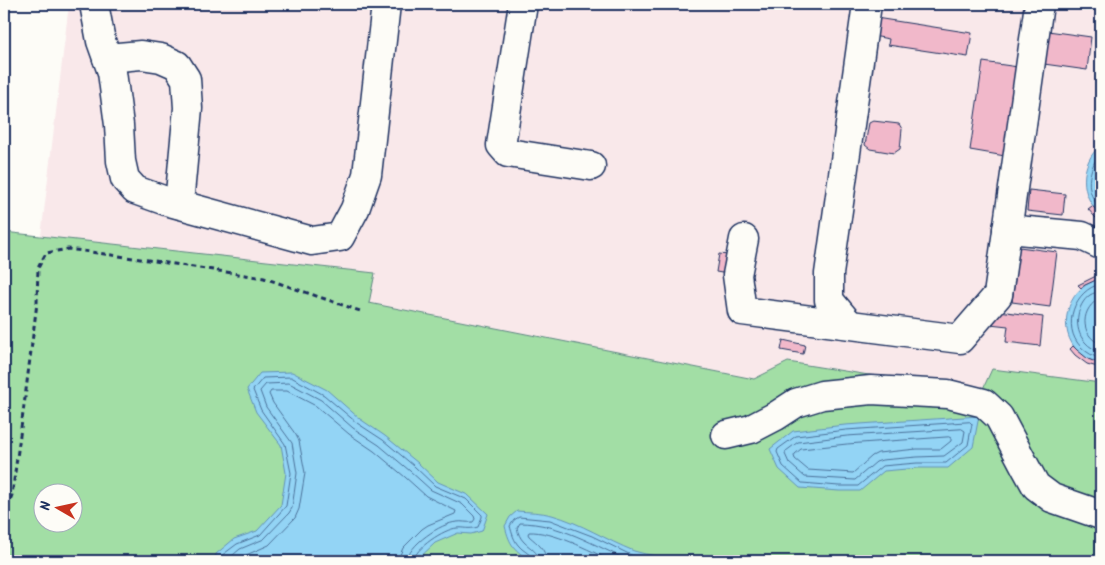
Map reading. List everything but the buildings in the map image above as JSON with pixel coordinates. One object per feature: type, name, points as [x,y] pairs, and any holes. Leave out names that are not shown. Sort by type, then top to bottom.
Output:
[{"type":"lane","points":[[94,4],[101,41],[112,72],[119,125],[121,161],[125,179],[135,190],[312,241],[340,238],[355,209],[367,174],[386,4]]},
{"type":"lane","points":[[523,4],[501,145],[508,153],[591,166]]},
{"type":"lane","points":[[849,324],[829,300],[829,274],[867,4]]},
{"type":"lane","points":[[744,239],[737,275],[742,311],[960,339],[998,295],[1039,4]]},
{"type":"lane","points":[[107,58],[141,55],[161,58],[176,65],[186,79],[188,108],[179,204]]},
{"type":"lane","points":[[1007,229],[1082,236],[1101,245]]},
{"type":"lane","points":[[726,435],[751,429],[796,403],[822,395],[871,390],[948,394],[984,403],[1000,417],[1036,486],[1052,498],[1101,514]]},
{"type":"path","points":[[4,516],[12,495],[36,303],[38,268],[46,253],[68,249],[264,278],[363,312]]},
{"type":"shaded area","points":[[69,4],[1101,4],[1101,383],[981,393],[788,362],[755,379],[368,303],[375,273],[41,236]]},
{"type":"green space","points":[[4,232],[375,273],[369,303],[754,379],[788,362],[981,393],[992,369],[1101,383],[1101,561],[4,561]]},
{"type":"water","points":[[1101,145],[1101,214],[1089,199],[1085,180],[1089,161]]},
{"type":"water","points":[[1101,279],[1101,364],[1087,358],[1075,348],[1069,338],[1067,317],[1069,306],[1081,289],[1090,282]]},
{"type":"water","points":[[292,372],[327,390],[360,419],[385,436],[418,463],[438,482],[468,495],[488,514],[482,531],[471,534],[458,533],[435,543],[416,561],[215,561],[216,554],[234,539],[257,531],[281,505],[286,473],[281,445],[256,412],[247,389],[260,373]]},
{"type":"water","points":[[979,416],[973,447],[948,468],[884,471],[860,491],[800,488],[779,469],[770,449],[793,431],[845,425]]},
{"type":"water","points":[[517,511],[552,515],[573,522],[634,551],[679,561],[530,561],[513,546],[505,526],[510,517]]}]
